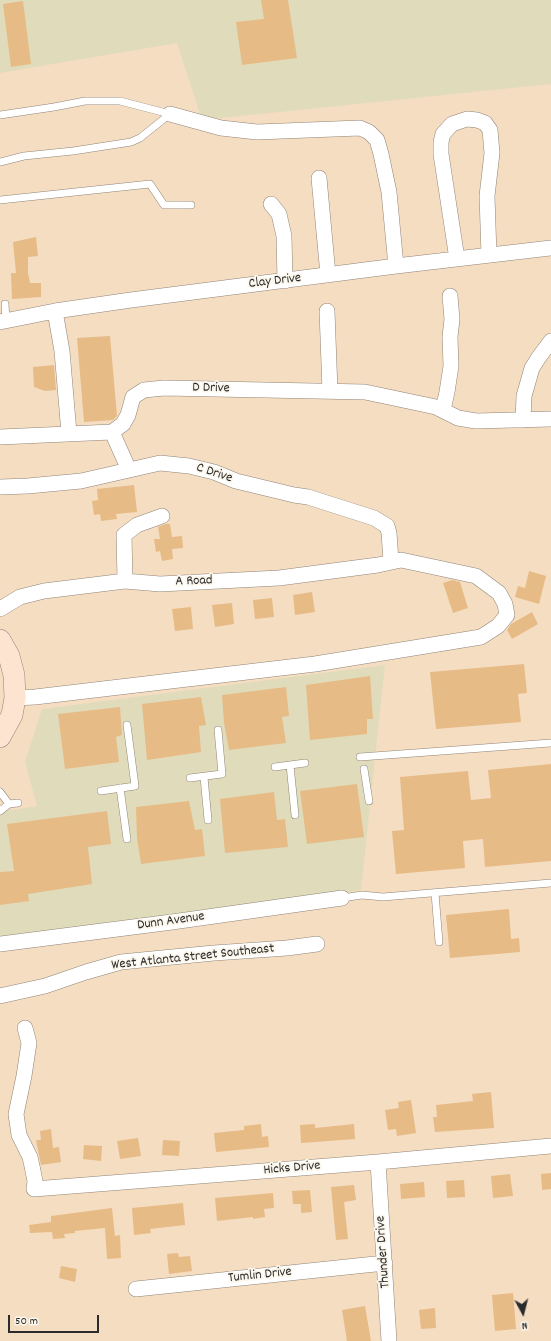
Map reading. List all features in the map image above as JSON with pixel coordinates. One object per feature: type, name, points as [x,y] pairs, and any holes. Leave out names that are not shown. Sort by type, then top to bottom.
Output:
[{"type":"street","points":[[170,114],[221,128],[250,131],[360,128],[369,132],[377,140],[389,192],[396,266]]},
{"type":"street","points":[[457,259],[441,154],[441,142],[443,134],[452,124],[467,119],[485,123],[490,130],[492,152],[487,196],[489,255]]},
{"type":"street","points":[[318,178],[328,275]]},
{"type":"street","points":[[270,204],[279,214],[284,236],[285,281]]},
{"type":"street","name":"Clay Drive","points":[[3,321],[131,300],[551,248]]},
{"type":"street","points":[[443,410],[451,366],[450,337],[452,319],[450,296]]},
{"type":"street","points":[[327,311],[330,391]]},
{"type":"street","points":[[55,312],[62,351],[69,433]]},
{"type":"street","points":[[523,420],[524,396],[532,368],[551,341]]},
{"type":"street","name":"D Drive","points":[[112,432],[123,424],[128,415],[133,397],[144,390],[164,388],[365,392],[436,407],[458,418],[476,421],[551,419]]},
{"type":"street","points":[[0,437],[112,432],[129,470]]},
{"type":"street","name":"C Drive","points":[[0,487],[81,481],[160,463],[189,466],[214,472],[236,481],[294,496],[308,497],[374,518],[386,526],[389,533],[391,561]]},
{"type":"street","points":[[125,581],[124,535],[137,525],[162,516]]},
{"type":"street","name":"A Road","points":[[0,609],[20,597],[44,591],[125,581],[160,584],[279,578],[378,565],[401,560],[476,576],[499,592],[505,604],[507,614],[498,626],[480,637],[315,664],[35,697],[15,698]]},
{"type":"street","points":[[0,640],[9,656],[14,675],[15,698],[12,715],[0,737]]},
{"type":"street","name":"Dunn Avenue","points":[[0,944],[342,898]]},
{"type":"street","name":"West Atlanta Street Southeast","points":[[0,996],[45,986],[121,962],[287,948],[317,944]]},
{"type":"street","name":"Hicks Drive","points":[[25,1028],[28,1043],[24,1076],[16,1114],[19,1135],[30,1157],[35,1181],[34,1190],[378,1162],[551,1146]]},
{"type":"street","name":"Thunder Drive","points":[[378,1162],[389,1341]]},
{"type":"street","name":"Tumlin Drive","points":[[136,1289],[385,1263]]},
{"type":"lane","points":[[0,116],[85,101],[120,101],[170,114]]},
{"type":"lane","points":[[0,162],[24,156],[73,151],[131,142],[140,138],[170,114]]},
{"type":"lane","points":[[0,200],[150,184],[164,205],[191,205]]},
{"type":"lane","points":[[3,321],[5,304]]},
{"type":"lane","points":[[101,791],[135,786],[127,725]]},
{"type":"lane","points":[[190,778],[222,774],[218,730]]},
{"type":"lane","points":[[360,757],[551,743]]},
{"type":"lane","points":[[276,766],[305,763]]},
{"type":"lane","points":[[290,765],[295,815]]},
{"type":"lane","points":[[364,769],[369,801]]},
{"type":"lane","points":[[204,776],[208,820]]},
{"type":"lane","points":[[120,788],[127,839]]},
{"type":"lane","points":[[0,792],[9,804]]},
{"type":"lane","points":[[0,811],[9,804],[18,803]]},
{"type":"lane","points":[[342,898],[362,895],[383,897],[551,883]]},
{"type":"lane","points":[[435,893],[439,942]]},
{"type":"shaded area","points":[[0,0],[551,0],[551,84],[202,120],[177,43],[0,73]]},
{"type":"shaded area","points":[[385,665],[361,890],[101,927],[0,937],[0,812],[37,806],[25,762],[42,709]]},
{"type":"building","points":[[261,0],[288,0],[297,58],[242,65],[236,22],[264,19]]},
{"type":"building","points":[[23,1],[31,64],[11,67],[3,4]]},
{"type":"building","points":[[36,237],[38,256],[28,257],[28,273],[30,283],[41,283],[41,297],[12,299],[11,273],[16,273],[13,242]]},
{"type":"building","points":[[110,336],[117,416],[113,420],[84,422],[77,338]]},
{"type":"building","points":[[54,365],[56,390],[45,391],[34,387],[33,367]]},
{"type":"building","points":[[134,485],[137,512],[116,514],[117,519],[101,521],[100,514],[94,515],[92,501],[98,500],[97,489]]},
{"type":"building","points":[[170,524],[172,537],[182,536],[183,548],[172,549],[173,559],[162,561],[160,551],[156,552],[154,539],[160,539],[158,527]]},
{"type":"building","points":[[529,571],[546,576],[539,604],[515,597],[518,586],[525,588]]},
{"type":"building","points":[[452,580],[460,582],[468,608],[453,613],[443,583]]},
{"type":"building","points":[[312,592],[315,612],[295,615],[293,595]]},
{"type":"building","points":[[272,598],[274,617],[255,619],[253,600]]},
{"type":"building","points":[[232,603],[234,624],[215,627],[212,605]]},
{"type":"building","points":[[191,607],[193,629],[175,631],[172,609]]},
{"type":"building","points":[[532,612],[538,624],[512,639],[507,630],[511,624]]},
{"type":"building","points":[[524,664],[527,693],[518,694],[521,722],[436,729],[430,672]]},
{"type":"building","points":[[370,676],[373,719],[367,719],[367,734],[310,740],[306,685]]},
{"type":"building","points":[[286,687],[289,716],[282,717],[286,743],[229,750],[224,723],[222,695]]},
{"type":"building","points":[[201,697],[206,725],[199,726],[201,752],[147,760],[142,704]]},
{"type":"building","points":[[120,707],[122,735],[116,737],[119,762],[65,769],[58,714]]},
{"type":"building","points":[[551,764],[551,861],[485,867],[483,839],[463,841],[465,868],[396,874],[392,831],[404,830],[400,777],[468,771],[471,800],[491,798],[488,770]]},
{"type":"building","points":[[357,784],[364,837],[307,844],[300,791]]},
{"type":"building","points":[[274,792],[277,820],[285,819],[288,847],[225,853],[220,799]]},
{"type":"building","points":[[189,801],[195,830],[202,829],[205,856],[141,864],[137,838],[136,807]]},
{"type":"building","points":[[107,811],[111,844],[88,847],[92,884],[28,894],[29,901],[0,905],[0,872],[14,871],[7,824]]},
{"type":"building","points":[[509,909],[511,939],[519,938],[520,952],[450,958],[446,915]]},
{"type":"building","points":[[491,1092],[494,1128],[435,1132],[433,1117],[437,1117],[436,1105],[473,1101],[472,1094]]},
{"type":"building","points":[[411,1100],[416,1133],[397,1136],[396,1129],[388,1130],[385,1110],[399,1108],[398,1102]]},
{"type":"building","points":[[261,1124],[262,1137],[268,1136],[269,1147],[216,1152],[214,1133],[244,1130],[244,1126]]},
{"type":"building","points":[[315,1124],[315,1128],[354,1124],[355,1139],[301,1143],[300,1125]]},
{"type":"building","points":[[51,1129],[53,1148],[59,1147],[61,1162],[41,1165],[36,1140],[41,1140],[40,1131]]},
{"type":"building","points":[[138,1138],[141,1156],[120,1159],[117,1141]]},
{"type":"building","points":[[163,1140],[180,1141],[179,1156],[162,1155]]},
{"type":"building","points":[[84,1145],[102,1146],[101,1161],[83,1159]]},
{"type":"building","points":[[551,1173],[551,1189],[542,1190],[541,1174]]},
{"type":"building","points":[[510,1174],[513,1196],[493,1198],[491,1176]]},
{"type":"building","points":[[464,1180],[465,1197],[447,1198],[446,1181]]},
{"type":"building","points":[[424,1182],[425,1197],[401,1199],[400,1184]]},
{"type":"building","points":[[354,1185],[356,1200],[344,1202],[348,1239],[336,1240],[331,1187]]},
{"type":"building","points":[[310,1190],[312,1212],[301,1213],[301,1204],[293,1204],[292,1191]]},
{"type":"building","points":[[273,1193],[274,1208],[264,1209],[265,1217],[217,1221],[215,1198]]},
{"type":"building","points":[[183,1203],[185,1225],[150,1229],[151,1233],[134,1235],[132,1208]]},
{"type":"building","points":[[112,1208],[115,1236],[120,1235],[121,1258],[107,1259],[105,1228],[75,1231],[75,1233],[64,1234],[65,1238],[53,1239],[52,1232],[30,1233],[29,1225],[51,1222],[51,1216]]},
{"type":"building","points":[[178,1253],[179,1257],[190,1256],[192,1271],[169,1274],[167,1254]]},
{"type":"building","points":[[61,1266],[77,1269],[75,1282],[59,1278]]},
{"type":"building","points":[[513,1293],[516,1329],[495,1331],[492,1295]]},
{"type":"building","points":[[365,1306],[371,1341],[347,1341],[342,1310]]},
{"type":"building","points":[[435,1308],[436,1328],[421,1329],[419,1310]]}]
